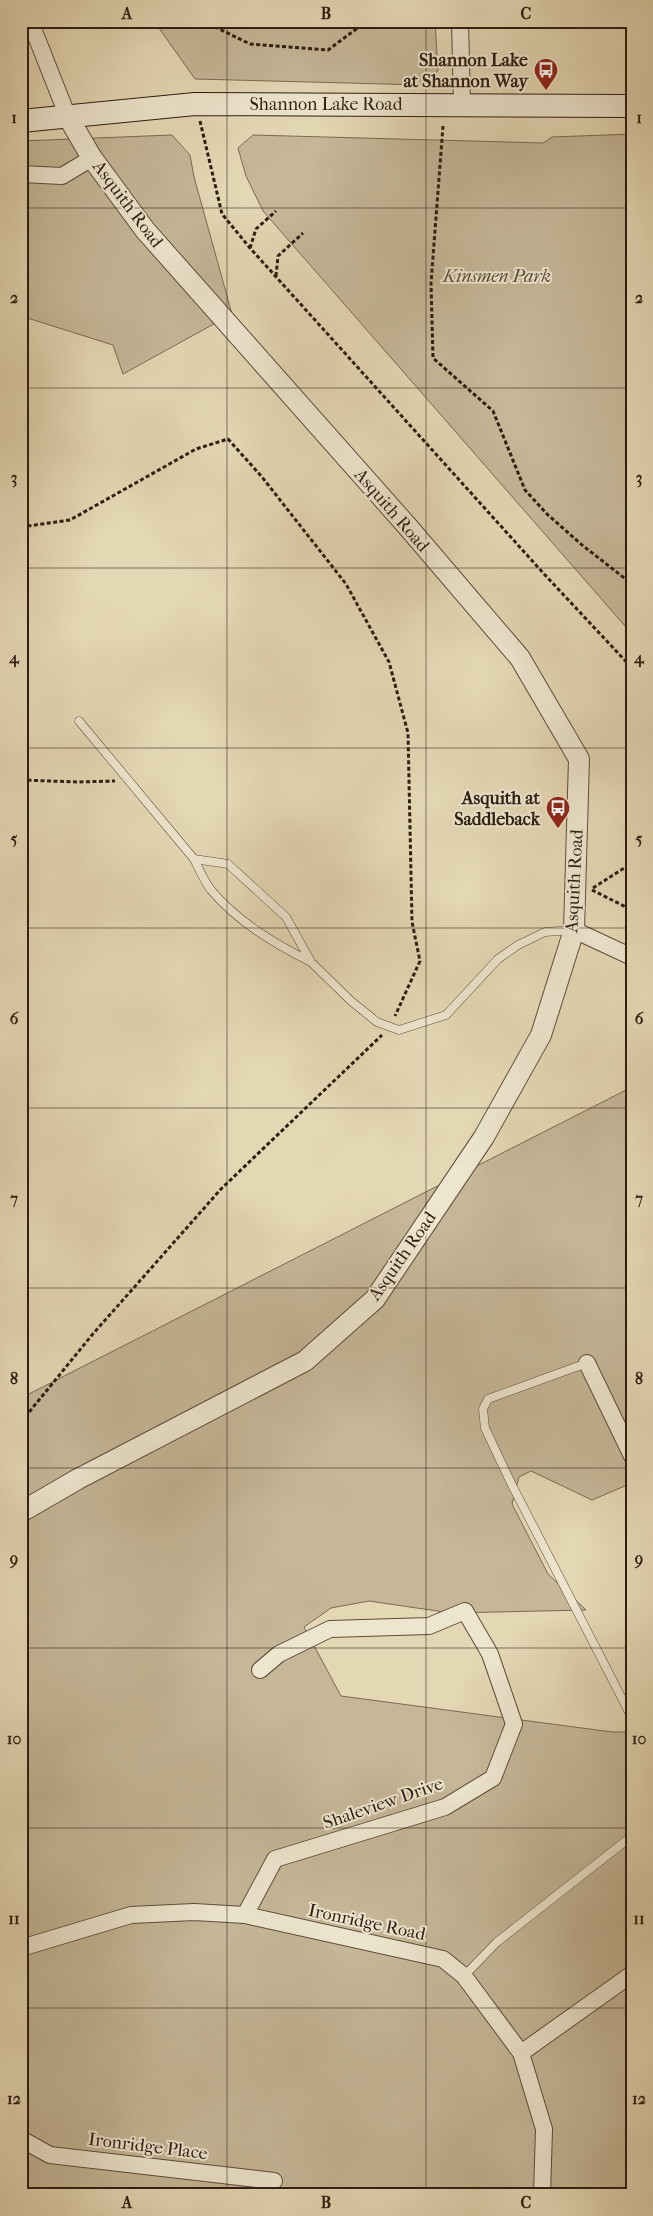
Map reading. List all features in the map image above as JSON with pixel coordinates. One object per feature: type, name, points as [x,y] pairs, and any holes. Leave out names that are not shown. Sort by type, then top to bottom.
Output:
[{"type":"main road","name":"Shannon Lake Road","points":[[21,120],[68,118],[195,104],[462,103],[632,106]]},
{"type":"street","points":[[30,21],[68,118]]},
{"type":"street","points":[[460,21],[462,103]]},
{"type":"street","name":"Asquith Road","points":[[21,1512],[78,1479],[305,1361],[375,1299],[484,1137],[541,1035],[574,930],[583,889],[579,758],[520,658],[408,527],[144,230],[92,158],[68,118]]},
{"type":"street","points":[[21,174],[62,176],[92,158]]},
{"type":"street","points":[[574,930],[632,957]]},
{"type":"street","points":[[587,1364],[632,1456]]},
{"type":"street","name":"Shaleview Drive","points":[[245,1916],[275,1859],[445,1807],[493,1778],[514,1724],[490,1654],[464,1611],[429,1626],[330,1629],[279,1654],[260,1670]]},
{"type":"street","name":"Ironridge Road","points":[[23,1942],[131,1915],[194,1912],[245,1916],[443,1959],[464,1976],[521,2053],[544,2129],[542,2195]]},
{"type":"street","points":[[521,2053],[632,1974]]},
{"type":"street","name":"Ironridge Place","points":[[21,2139],[50,2155],[274,2181]]},
{"type":"lane","points":[[79,721],[194,860],[210,889],[239,916],[273,942],[311,962],[351,1001],[378,1022],[399,1030],[446,1015],[498,959],[518,945],[545,932],[574,930]]},
{"type":"lane","points":[[194,860],[228,864],[286,917],[311,962]]},
{"type":"lane","points":[[587,1364],[488,1399],[483,1409],[485,1428],[510,1483],[632,1718]]},
{"type":"lane","points":[[464,1976],[497,1942],[632,1836]]},
{"type":"path","points":[[203,21],[250,44],[328,50],[367,21]]},
{"type":"path","points":[[195,104],[222,214],[276,277],[538,567],[632,668]]},
{"type":"path","points":[[443,126],[431,283],[433,358],[493,411],[525,490],[547,514],[582,545],[632,584]]},
{"type":"path","points":[[250,248],[256,229],[276,211]]},
{"type":"path","points":[[276,277],[278,256],[303,234]]},
{"type":"path","points":[[21,527],[70,520],[196,449],[228,439],[262,477],[346,584],[389,662],[408,733],[412,922],[420,961],[390,1027],[221,1189],[92,1335],[21,1422]]},
{"type":"path","points":[[21,780],[78,782],[128,780]]},
{"type":"path","points":[[583,889],[632,862]]},
{"type":"path","points":[[583,889],[632,910]]},
{"type":"green space","points":[[154,21],[293,21],[315,27],[319,21],[435,21],[438,71],[423,85],[195,79]]},
{"type":"green space","name":"Kinsmen Park","points":[[632,134],[632,634],[263,211],[246,176],[238,148],[253,135],[543,143],[552,137]]},
{"type":"green space","points":[[172,135],[190,155],[194,177],[232,314],[123,374],[113,345],[21,316],[21,141]]},
{"type":"green space","points":[[632,1087],[632,1483],[592,1500],[531,1471],[519,1477],[512,1504],[548,1574],[586,1610],[451,1613],[369,1601],[331,1608],[304,1627],[341,1696],[612,1732],[632,1732],[632,2195],[21,2195],[21,1398]]},
{"type":"place","name":"Shannon Lake at Shannon Way","points":[[546,91]]},
{"type":"place","name":"Asquith at Saddleback","points":[[558,829]]}]
